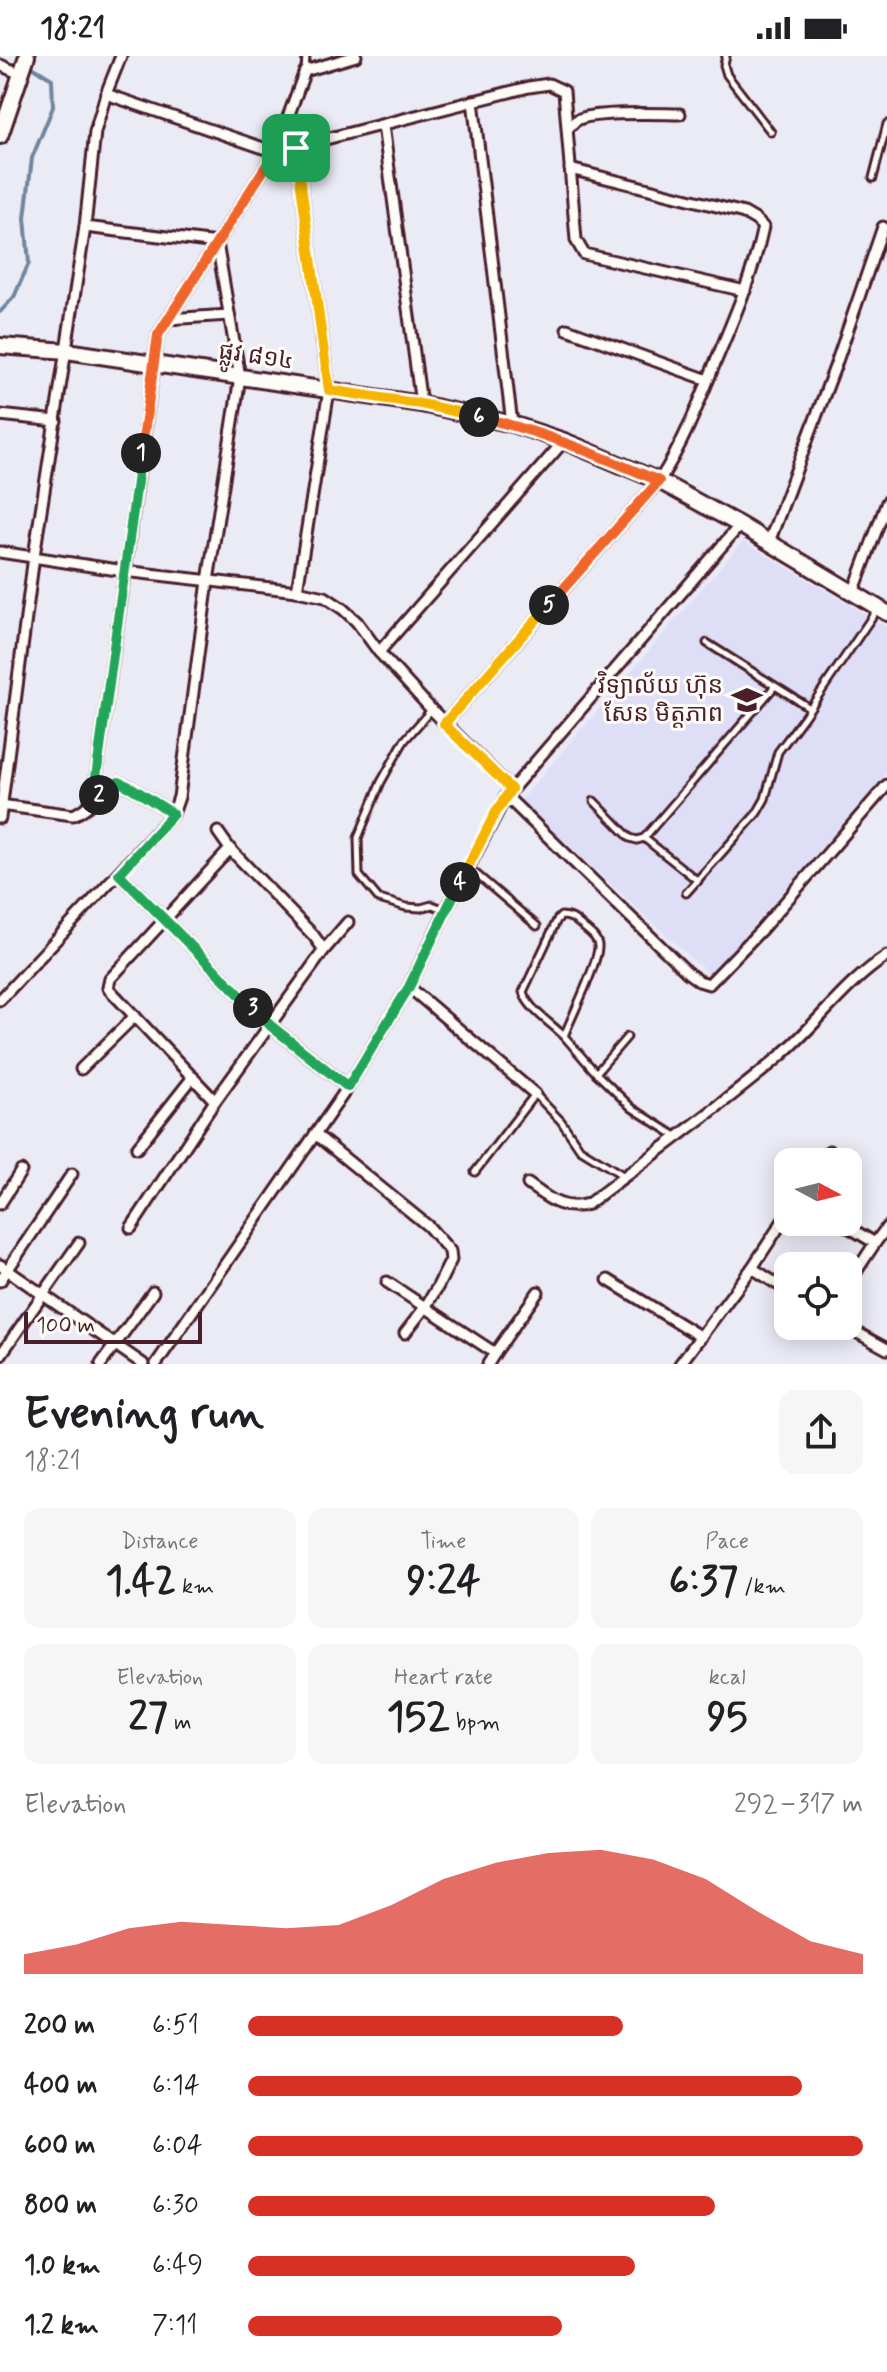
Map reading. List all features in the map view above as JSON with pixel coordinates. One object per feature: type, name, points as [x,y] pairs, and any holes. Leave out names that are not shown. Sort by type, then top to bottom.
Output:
[{"type":"street","points":[[0,818],[34,556],[85,227],[95,132],[121,56]]},
{"type":"street","points":[[93,799],[158,335],[275,152],[305,71],[356,56]]},
{"type":"street","points":[[0,65],[24,65],[0,136]]},
{"type":"street","points":[[106,94],[275,152],[549,84],[564,91],[576,240],[584,254],[745,291]]},
{"type":"street","points":[[473,101],[512,424]]},
{"type":"street","points":[[568,129],[576,120],[588,117],[680,114]]},
{"type":"street","points":[[383,125],[421,404]]},
{"type":"street","points":[[296,148],[329,390],[297,591]]},
{"type":"street","points":[[444,724],[659,481],[675,455],[745,291],[763,227],[744,213],[570,169]]},
{"type":"street","points":[[85,227],[217,243]]},
{"type":"street","points":[[769,542],[836,364],[883,227]]},
{"type":"street","points":[[0,1000],[173,814],[179,797],[240,377],[217,243]]},
{"type":"street","points":[[168,319],[229,315]]},
{"type":"street","points":[[567,329],[708,380]]},
{"type":"street","name":"ផ្លូវ ៨១៤","points":[[1,349],[67,351],[421,404],[512,424],[564,441],[659,481],[883,610]]},
{"type":"street","points":[[0,415],[56,421]]},
{"type":"street","points":[[379,652],[564,441]]},
{"type":"street","points":[[853,593],[887,502]]},
{"type":"street","points":[[156,1364],[348,1087],[409,987],[508,792],[740,525]]},
{"type":"street","points":[[0,552],[325,597],[357,622],[379,652],[508,792],[688,973],[709,984],[761,930],[887,785]]},
{"type":"street","points":[[1,805],[73,815],[85,811],[93,799],[119,782],[173,814]]},
{"type":"street","points":[[218,832],[230,849],[324,950]]},
{"type":"street","points":[[215,1101],[108,988],[110,979],[230,849]]},
{"type":"street","points":[[119,874],[271,1026],[348,1087]]},
{"type":"street","points":[[131,1228],[215,1101],[324,950],[348,922]]},
{"type":"street","points":[[528,1184],[557,1204],[578,1207],[588,1204],[780,1056],[853,982],[887,956]]},
{"type":"street","points":[[409,987],[535,1094]]},
{"type":"street","points":[[81,1069],[135,1016]]},
{"type":"street","points":[[137,1148],[193,1077]]},
{"type":"street","points":[[315,1134],[428,1226],[450,1251],[451,1260],[426,1306],[405,1333]]},
{"type":"street","points":[[0,1204],[21,1171]]},
{"type":"street","points":[[0,1281],[4,1267],[72,1174]]},
{"type":"street","points":[[862,1263],[887,1227]]},
{"type":"street","points":[[680,1364],[774,1234]]},
{"type":"street","points":[[862,1235],[875,1243]]},
{"type":"street","points":[[0,1356],[79,1243]]},
{"type":"street","points":[[4,1267],[143,1364]]},
{"type":"street","points":[[752,1268],[774,1282]]},
{"type":"street","points":[[608,1280],[701,1337]]},
{"type":"street","points":[[387,1282],[495,1353]]},
{"type":"street","points":[[101,1364],[153,1292]]},
{"type":"street","points":[[488,1364],[538,1292]]},
{"type":"street","points":[[862,1335],[887,1349]]},
{"type":"lane","points":[[305,71],[306,56]]},
{"type":"lane","points":[[726,56],[724,65],[727,75],[771,132]]},
{"type":"lane","points":[[873,178],[887,124]]},
{"type":"lane","points":[[686,893],[757,813],[765,799],[778,752],[883,610]]},
{"type":"lane","points":[[707,643],[810,708]]},
{"type":"lane","points":[[594,801],[630,838],[644,838],[775,686]]},
{"type":"lane","points":[[431,709],[404,741],[381,782],[358,838],[359,875],[379,899],[406,907],[432,905],[446,910]]},
{"type":"lane","points":[[644,838],[698,881]]},
{"type":"lane","points":[[468,867],[537,926]]},
{"type":"lane","points":[[564,1036],[599,948],[598,941],[566,915],[557,920],[523,992],[526,999],[632,1108],[676,1136]]},
{"type":"lane","points":[[596,1073],[627,1037]]},
{"type":"lane","points":[[475,1172],[535,1094],[561,1121],[580,1149],[624,1176]]},
{"type":"shaded area","name":"វិទ្យាល័យ ហ៊ុន សែន មិត្តភាព","points":[[743,541],[887,627],[887,773],[710,975],[520,801]]},
{"type":"waterway","points":[[0,312],[14,297],[29,263],[25,218],[32,158],[53,107],[52,79],[29,65]]},
{"type":"place","name":"វិទ្យាល័យ ហ៊ុន សែន មិត្តភាព","points":[[747,700]]},
{"type":"route","points":[[296,148],[329,390],[421,404],[512,424],[564,441],[659,481],[444,724],[511,789],[496,812],[409,987],[348,1087],[271,1026],[119,874],[173,814],[119,782],[93,799],[158,335],[275,152],[296,148]]}]
